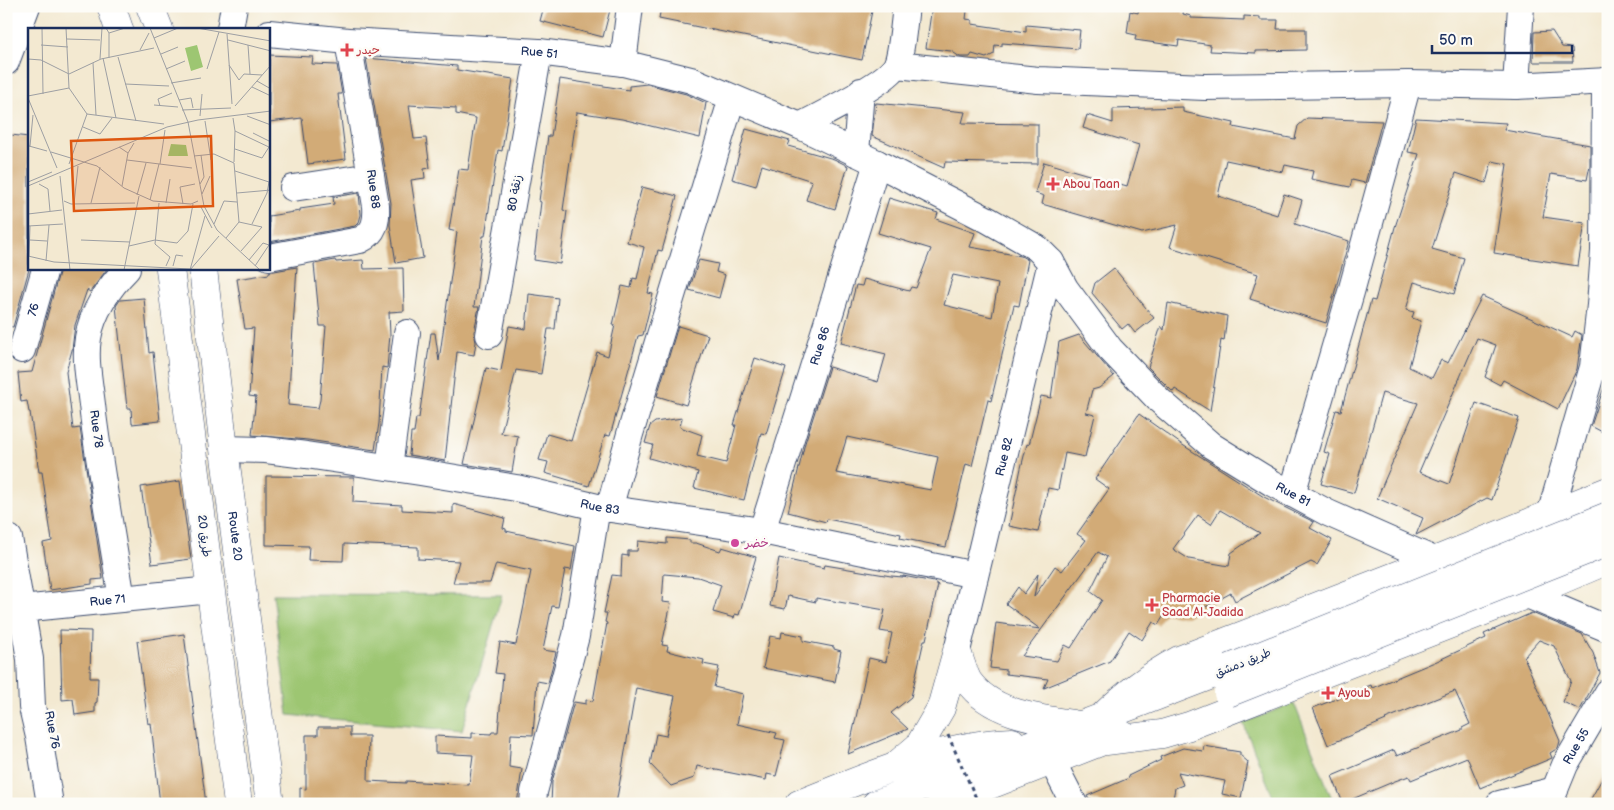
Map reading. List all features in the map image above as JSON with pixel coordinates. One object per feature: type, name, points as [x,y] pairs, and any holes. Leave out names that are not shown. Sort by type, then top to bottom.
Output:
[{"type":"main road","points":[[111,6],[119,28]]},
{"type":"main road","points":[[150,6],[159,28]]},
{"type":"main road","name":"طريق 20","points":[[170,270],[238,804]]},
{"type":"main road","name":"Route 20","points":[[203,270],[270,804]]},
{"type":"main road","points":[[1096,728],[1125,695],[1144,680],[1179,660],[1608,491]]},
{"type":"main road","name":"طريق دمشق","points":[[1229,681],[1608,516]]},
{"type":"main road","name":"طريق دمشق","points":[[941,804],[1044,756],[1096,728],[1608,542]]},
{"type":"main road","points":[[957,652],[968,680],[986,698],[1027,716],[1096,728],[1162,734],[1189,726],[1528,594],[1608,560]]},
{"type":"main road","points":[[895,767],[919,746],[941,708],[957,652]]},
{"type":"main road","points":[[799,804],[923,757],[980,744],[1044,756]]},
{"type":"main road","points":[[980,801],[1018,782],[1044,756]]},
{"type":"main road","name":"طريق دمشق","points":[[884,801],[1044,756]]},
{"type":"street","points":[[6,62],[27,6]]},
{"type":"street","points":[[230,28],[234,6]]},
{"type":"street","points":[[623,64],[630,6]]},
{"type":"street","points":[[800,126],[861,92],[897,65],[906,6]]},
{"type":"street","points":[[1516,86],[1522,6]]},
{"type":"street","name":"Rue 51","points":[[270,33],[539,52],[623,64],[691,80],[800,126],[867,158]]},
{"type":"street","name":"Rue 88","points":[[270,256],[348,243],[366,237],[376,224],[377,214],[372,176],[348,40]]},
{"type":"street","name":"زنقة 80","points":[[489,335],[539,52]]},
{"type":"street","points":[[897,65],[1038,80],[1205,87],[1408,84],[1516,86],[1606,81],[1604,251],[1593,367],[1550,515]]},
{"type":"street","points":[[1292,494],[1351,292],[1408,84]]},
{"type":"street","name":"Rue 86","points":[[762,531],[867,158],[861,92]]},
{"type":"street","points":[[533,804],[534,792],[576,636],[603,508],[630,434],[732,98]]},
{"type":"street","name":"Rue 81","points":[[867,158],[1018,236],[1037,248],[1051,262],[1065,288],[1110,349],[1159,400],[1212,446],[1292,494],[1328,513],[1434,561],[1528,594],[1608,629]]},
{"type":"street","points":[[293,188],[372,176]]},
{"type":"street","name":"Rue 82","points":[[957,652],[1051,262]]},
{"type":"street","name":"76","points":[[22,350],[44,270]]},
{"type":"street","name":"Rue 78","points":[[122,599],[96,432],[88,370],[88,338],[103,299],[126,270]]},
{"type":"street","points":[[389,467],[407,333]]},
{"type":"street","name":"Rue 83","points":[[224,448],[282,452],[516,488],[603,508],[762,531],[975,575]]},
{"type":"street","name":"Rue 76","points":[[9,538],[14,609],[30,659],[44,689],[66,804]]},
{"type":"street","name":"Rue 71","points":[[14,609],[211,590]]},
{"type":"street","name":"Rue 76","points":[[30,659],[32,707],[50,804]]},
{"type":"street","name":"Rue 55","points":[[1552,797],[1565,765],[1608,692]]},
{"type":"street","name":"Rue 76","points":[[39,737],[66,804]]},
{"type":"street","points":[[1044,756],[1074,804]]},
{"type":"street","points":[[1500,804],[1552,797]]},
{"type":"path","points":[[948,735],[980,801]]},
{"type":"green space","points":[[273,594],[502,595],[462,731],[288,715]]},
{"type":"green space","points":[[1294,703],[1334,804],[1276,804],[1243,723]]},
{"type":"building","points":[[544,6],[611,6],[603,37],[540,21]]},
{"type":"building","points":[[661,6],[873,6],[862,60],[659,19]]},
{"type":"building","points":[[932,6],[967,11],[966,19],[972,20],[972,24],[1026,32],[1026,25],[1080,30],[1078,49],[1002,43],[1002,46],[995,45],[994,54],[986,58],[972,54],[970,57],[960,57],[951,51],[926,48]]},
{"type":"building","points":[[1139,6],[1184,6],[1183,14],[1191,16],[1191,18],[1244,20],[1244,16],[1260,17],[1260,20],[1278,20],[1277,29],[1306,29],[1306,50],[1256,51],[1256,53],[1210,51],[1211,45],[1179,40],[1178,46],[1135,40],[1136,35],[1127,33],[1130,11],[1138,13]]},
{"type":"building","points":[[1552,31],[1562,47],[1572,48],[1573,62],[1533,62],[1534,32]]},
{"type":"building","points":[[270,55],[313,57],[312,64],[337,65],[342,94],[338,94],[346,159],[308,164],[302,118],[270,122]]},
{"type":"building","points":[[366,58],[457,66],[457,70],[513,79],[502,151],[498,150],[485,236],[483,236],[474,307],[479,307],[474,332],[476,342],[474,355],[457,352],[445,461],[409,455],[411,433],[414,433],[416,418],[419,418],[431,333],[435,333],[439,361],[457,232],[449,230],[459,169],[468,170],[476,118],[456,114],[456,108],[409,105],[414,139],[426,138],[430,168],[424,169],[425,178],[411,180],[423,258],[396,263],[390,225],[391,203]]},
{"type":"building","points":[[560,79],[629,90],[629,86],[647,84],[686,94],[706,103],[700,138],[622,119],[577,112],[563,210],[567,211],[560,264],[534,260],[541,202],[539,201],[548,136],[551,136]]},
{"type":"building","points":[[876,103],[965,112],[962,123],[1038,124],[1038,164],[945,162],[944,168],[872,136]]},
{"type":"building","points":[[1183,107],[1183,112],[1234,123],[1233,127],[1295,139],[1298,126],[1307,118],[1382,121],[1365,183],[1352,180],[1350,187],[1311,179],[1313,171],[1285,165],[1283,172],[1226,160],[1218,196],[1277,215],[1284,194],[1302,200],[1295,224],[1349,241],[1326,323],[1250,299],[1258,274],[1170,247],[1177,225],[1142,233],[1042,204],[1044,196],[1035,193],[1044,162],[1127,186],[1139,145],[1083,128],[1087,115],[1113,123],[1113,109]]},
{"type":"building","points":[[1416,118],[1506,123],[1504,130],[1590,145],[1590,165],[1587,180],[1551,174],[1543,217],[1585,223],[1578,266],[1494,253],[1507,164],[1492,161],[1486,183],[1456,173],[1432,249],[1464,258],[1454,294],[1414,282],[1406,310],[1414,312],[1412,318],[1421,321],[1409,367],[1432,378],[1441,360],[1448,363],[1482,296],[1572,337],[1575,331],[1582,335],[1577,369],[1558,409],[1503,380],[1500,385],[1485,377],[1496,345],[1477,338],[1419,472],[1449,484],[1476,403],[1519,418],[1492,500],[1487,498],[1416,535],[1423,518],[1377,498],[1418,403],[1382,393],[1354,493],[1321,484],[1330,454],[1324,452],[1336,410],[1341,411],[1371,300],[1375,301],[1395,227],[1419,154],[1408,152]]},
{"type":"building","points":[[746,129],[790,141],[788,146],[834,159],[848,166],[835,209],[806,200],[812,181],[762,165],[756,186],[732,179]]},
{"type":"building","points":[[11,135],[28,137],[29,270],[13,327],[6,326],[6,178]]},
{"type":"building","points":[[642,187],[677,196],[662,251],[658,250],[648,293],[653,294],[643,335],[638,336],[610,436],[605,435],[589,486],[545,473],[548,462],[539,460],[547,434],[571,441],[597,352],[608,356],[622,286],[631,288],[633,278],[637,279],[644,247],[627,242]]},
{"type":"building","points":[[359,193],[361,215],[359,222],[355,226],[270,242],[270,216],[334,204],[333,197]]},
{"type":"building","points":[[889,198],[938,213],[936,219],[975,233],[970,247],[1021,256],[1028,260],[1019,306],[1014,305],[991,401],[988,400],[972,466],[966,464],[946,547],[900,538],[901,534],[827,519],[826,522],[788,512],[805,443],[829,367],[878,382],[886,354],[841,343],[856,285],[862,286],[864,279],[909,291],[911,287],[916,288],[931,249],[878,233]],"holes":[[[953,275],[998,284],[992,317],[944,305]],[[847,437],[938,457],[931,490],[836,473]]]},
{"type":"building","points":[[335,260],[336,262],[363,260],[364,269],[403,268],[404,311],[389,312],[390,335],[387,368],[382,367],[379,423],[375,450],[308,440],[252,435],[256,397],[249,396],[254,328],[245,329],[237,279],[297,267],[288,405],[318,408],[326,326],[320,326],[314,264]]},
{"type":"building","points":[[699,260],[718,264],[716,272],[725,275],[719,298],[689,290]]},
{"type":"building","points":[[1114,268],[1154,318],[1135,333],[1128,324],[1122,329],[1092,293],[1095,283]]},
{"type":"building","points":[[60,270],[106,270],[90,292],[87,290],[75,325],[72,350],[66,372],[73,429],[80,428],[103,579],[92,580],[92,584],[50,590],[43,543],[52,541],[42,472],[39,472],[27,401],[21,402],[18,373],[32,372]]},
{"type":"building","points":[[529,294],[558,298],[555,329],[548,329],[541,374],[516,370],[501,433],[518,436],[512,472],[464,464],[486,368],[501,371],[509,326],[526,329]]},
{"type":"building","points":[[144,298],[149,353],[153,352],[160,421],[132,424],[131,408],[127,408],[116,306],[120,300]]},
{"type":"building","points":[[1168,303],[1227,316],[1224,341],[1221,340],[1210,411],[1175,389],[1173,392],[1148,367],[1161,326],[1164,330]]},
{"type":"building","points":[[678,326],[708,335],[686,405],[657,396]]},
{"type":"building","points":[[1079,335],[1114,376],[1099,388],[1092,390],[1086,413],[1095,415],[1085,457],[1065,453],[1058,490],[1048,488],[1038,532],[1009,526],[1021,468],[1027,444],[1029,445],[1041,396],[1051,398],[1059,342]]},
{"type":"building","points":[[755,358],[786,368],[766,434],[761,433],[744,500],[694,488],[698,472],[649,458],[653,445],[645,443],[650,426],[655,422],[682,418],[680,427],[702,435],[697,456],[726,463],[736,425],[734,425]]},
{"type":"building","points":[[1608,375],[1608,435],[1591,426]]},
{"type":"building","points":[[1139,414],[1181,444],[1264,497],[1314,522],[1310,528],[1332,540],[1317,565],[1311,562],[1235,601],[1231,593],[1187,617],[1165,614],[1158,625],[1153,622],[1142,640],[1129,631],[1110,661],[1044,688],[1048,679],[1006,674],[1006,670],[990,668],[996,623],[1040,629],[1006,604],[1018,587],[1024,594],[1038,574],[1034,597],[1055,566],[1062,571],[1086,540],[1077,534],[1109,489],[1095,479]],"holes":[[[1220,510],[1260,533],[1231,553],[1229,566],[1189,559],[1173,549],[1198,515],[1211,524]],[[1098,552],[1107,557],[1090,591],[1102,600],[1071,648],[1065,645],[1057,661],[1022,656]]]},
{"type":"building","points":[[266,476],[354,477],[353,502],[402,505],[402,510],[453,513],[453,504],[505,518],[503,528],[506,531],[575,546],[571,570],[565,569],[558,607],[552,606],[543,650],[556,652],[548,683],[537,681],[533,735],[511,734],[509,767],[522,769],[517,804],[300,804],[300,788],[306,789],[306,735],[318,735],[318,727],[350,727],[350,736],[369,736],[368,781],[406,783],[406,781],[469,785],[473,755],[435,753],[435,736],[472,738],[472,733],[491,734],[492,732],[498,732],[503,674],[495,673],[500,642],[516,645],[531,571],[496,564],[490,583],[453,583],[459,561],[418,559],[418,547],[344,544],[343,561],[308,560],[309,546],[266,545]]},
{"type":"building","points":[[180,481],[191,559],[152,564],[141,487]]},
{"type":"building","points":[[667,538],[690,540],[690,543],[696,543],[720,551],[722,547],[756,557],[739,615],[735,614],[734,618],[713,612],[721,585],[698,577],[664,574],[662,602],[671,603],[662,645],[668,646],[667,651],[704,660],[703,664],[719,667],[714,687],[743,694],[737,724],[777,733],[775,738],[785,740],[776,776],[767,774],[766,780],[697,766],[694,778],[671,786],[650,764],[656,734],[666,736],[675,696],[636,688],[616,804],[551,804],[552,782],[574,702],[586,704],[586,700],[593,701],[607,623],[605,622],[607,613],[604,613],[612,575],[621,576],[622,555],[628,556],[628,551],[637,551],[638,541],[667,544]]},
{"type":"building","points":[[779,558],[824,568],[825,565],[891,576],[903,576],[934,582],[938,585],[911,697],[891,713],[908,729],[848,754],[869,658],[886,662],[892,633],[880,631],[885,610],[816,598],[816,602],[788,596],[785,609],[770,606]]},
{"type":"building","points":[[1532,613],[1582,634],[1593,653],[1600,673],[1580,710],[1563,702],[1571,681],[1554,646],[1539,640],[1524,657],[1560,741],[1558,748],[1550,753],[1552,758],[1480,788],[1467,757],[1411,780],[1409,776],[1395,781],[1343,803],[1332,776],[1394,750],[1397,756],[1462,730],[1462,728],[1470,724],[1455,691],[1385,719],[1328,745],[1313,708],[1371,685],[1372,688],[1437,661],[1486,638],[1484,634]]},
{"type":"building","points":[[60,630],[91,631],[90,678],[98,678],[95,712],[75,715],[73,699],[62,700]]},
{"type":"building","points":[[782,632],[803,636],[803,641],[834,647],[834,649],[841,651],[835,682],[763,668],[770,636],[781,638]]},
{"type":"building","points":[[184,634],[206,804],[160,804],[151,723],[148,724],[137,641]]},
{"type":"building","points":[[1204,746],[1240,752],[1240,755],[1248,762],[1241,798],[1222,794],[1225,781],[1178,772],[1183,785],[1175,788],[1172,804],[1105,804],[1087,796],[1129,778],[1128,776],[1161,760],[1160,757],[1183,748],[1203,751]]},
{"type":"building","points":[[1608,768],[1608,804],[1588,804]]},
{"type":"place","name":"حيدر","points":[[347,50]]},
{"type":"place","name":"Abou Taan","points":[[1053,184]]},
{"type":"place","name":"خضر","points":[[735,543]]},
{"type":"place","name":"Pharmacie Saad Al-Jadida","points":[[1152,605]]},
{"type":"place","name":"Ayoub","points":[[1328,693]]}]
